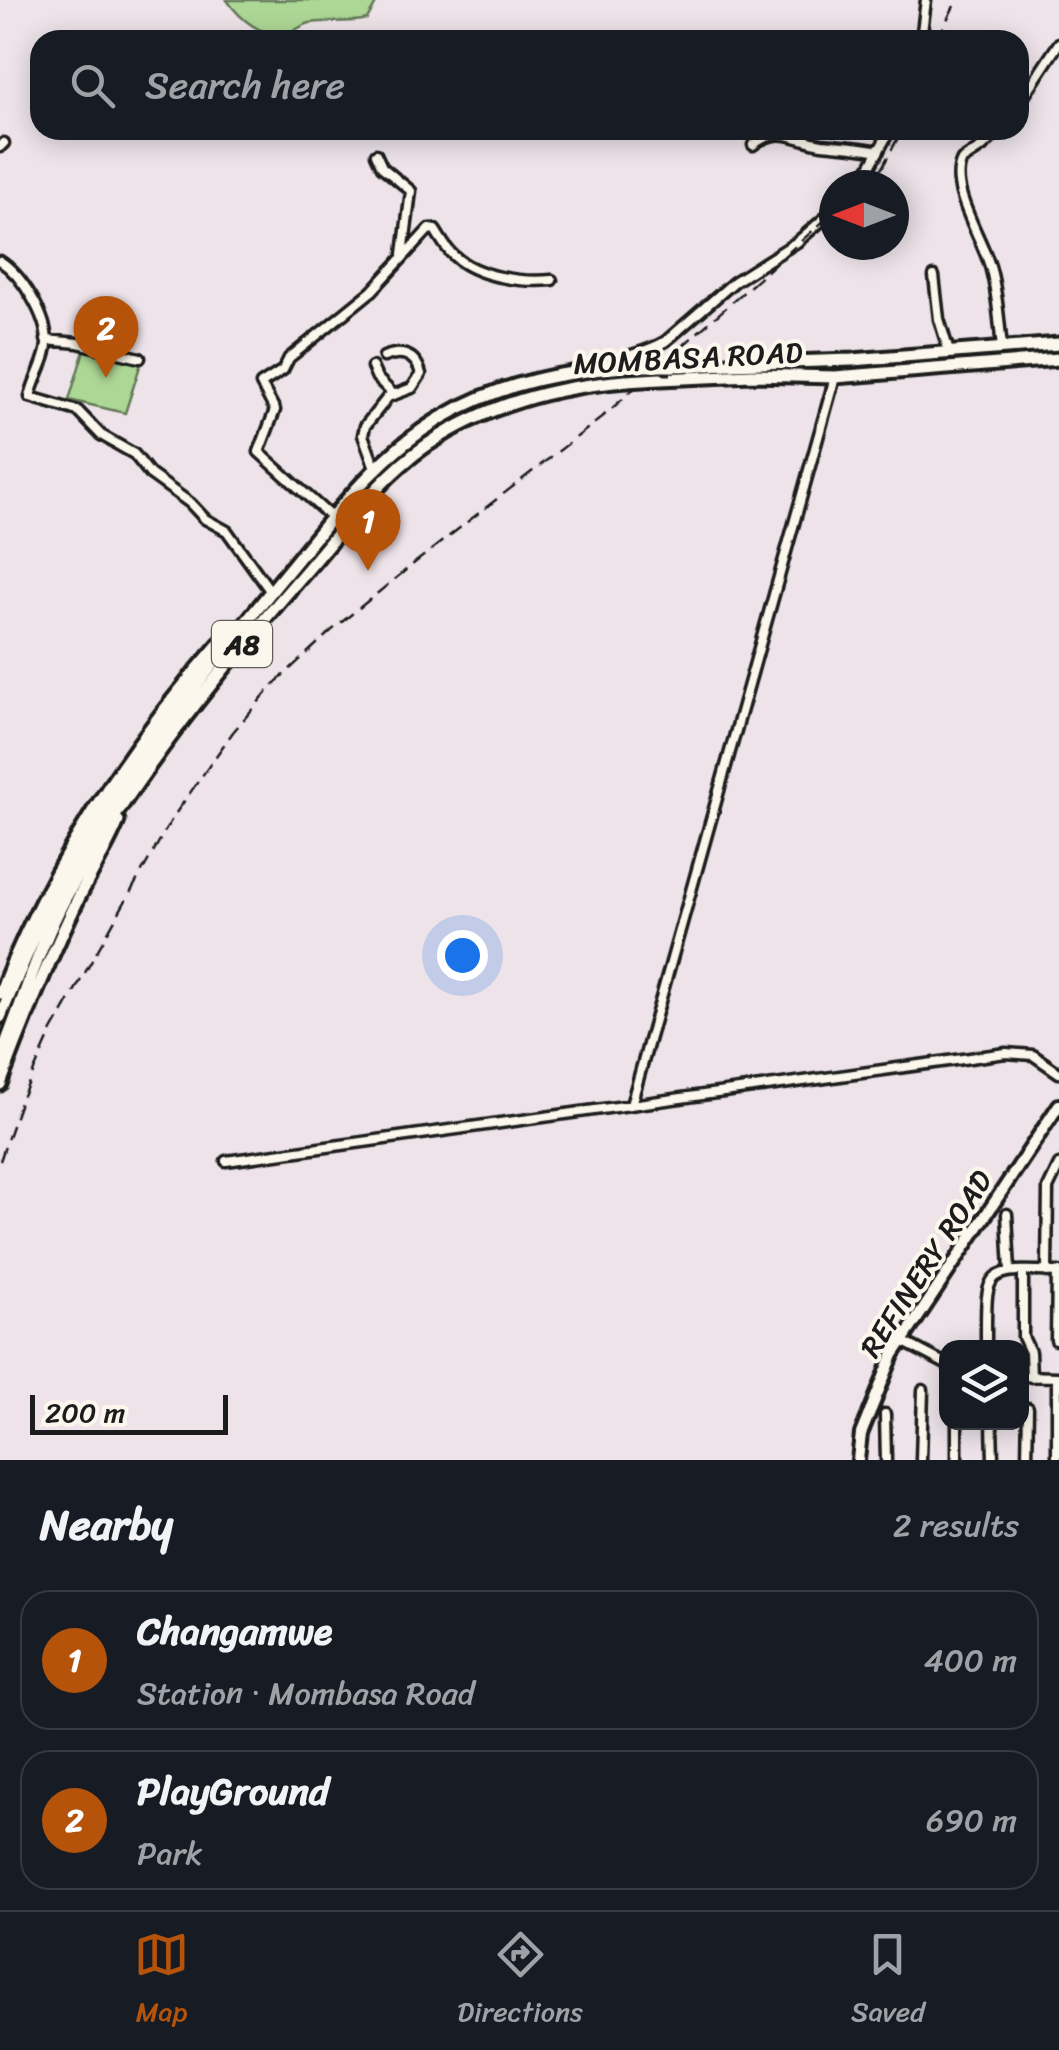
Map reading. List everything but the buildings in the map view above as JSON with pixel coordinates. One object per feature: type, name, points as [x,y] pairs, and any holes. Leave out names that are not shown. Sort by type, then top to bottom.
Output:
[{"type":"highway","name":"MOMBASA ROAD","points":[[0,1017],[46,912],[150,746],[256,610],[375,468],[442,417],[516,385],[600,368],[852,360],[1059,344]]},
{"type":"highway","name":"MOMBASA ROAD","points":[[0,1060],[62,902],[124,802],[221,668],[378,487],[430,443],[498,406],[566,388],[626,380],[752,375],[835,377],[1059,360]]},
{"type":"highway","points":[[0,993],[18,948],[84,826],[182,687],[256,610]]},
{"type":"highway","points":[[0,1084],[32,999],[82,892],[107,850],[124,802]]},
{"type":"main road","name":"REFINERY ROAD","points":[[858,1460],[861,1434],[874,1395],[902,1340],[1059,1104]]},
{"type":"street","points":[[922,30],[926,0]]},
{"type":"street","points":[[1029,89],[1059,43]]},
{"type":"street","points":[[752,145],[760,140]]},
{"type":"street","points":[[811,140],[879,151]]},
{"type":"street","points":[[868,170],[885,140]]},
{"type":"street","points":[[987,140],[962,160],[958,171],[964,203],[985,248],[992,274],[1002,348]]},
{"type":"street","points":[[376,154],[382,167],[411,191],[403,259]]},
{"type":"street","points":[[600,368],[621,356],[666,341],[734,282],[797,242],[819,223]]},
{"type":"street","points":[[332,518],[259,452],[275,410],[260,385],[283,370],[289,358],[372,291],[416,240],[433,229],[450,254],[470,267],[521,280],[552,280]]},
{"type":"street","points":[[0,261],[26,286],[46,340],[30,396],[78,411],[101,435],[134,454],[150,474],[227,531],[271,592]]},
{"type":"street","points":[[934,276],[939,319],[949,352]]},
{"type":"street","points":[[46,340],[78,343],[140,358]]},
{"type":"street","points":[[375,468],[364,431],[392,393],[412,388],[421,374],[416,361],[408,355],[384,356]]},
{"type":"street","points":[[372,367],[376,378],[392,393]]},
{"type":"street","points":[[631,1105],[835,377]]},
{"type":"street","points":[[226,1161],[1006,1053],[1033,1055],[1059,1072]]},
{"type":"street","points":[[1056,1340],[1048,1188],[1059,1165]]},
{"type":"street","points":[[1007,1214],[1010,1271]]},
{"type":"street","points":[[986,1340],[986,1288],[996,1276],[1010,1271],[1054,1272]]},
{"type":"street","points":[[1023,1271],[1024,1340]]},
{"type":"street","points":[[902,1340],[939,1360]]},
{"type":"street","points":[[1029,1376],[1058,1377],[1057,1460]]},
{"type":"street","points":[[921,1460],[923,1390]]},
{"type":"street","points":[[885,1414],[886,1460]]},
{"type":"street","points":[[957,1430],[957,1460]]},
{"type":"street","points":[[992,1430],[993,1460]]},
{"type":"street","points":[[1026,1460],[1027,1430]]},
{"type":"green space","points":[[227,0],[378,0],[367,19],[310,23],[295,30],[261,30],[238,14]]},
{"type":"green space","points":[[86,344],[143,357],[125,413],[69,400]]},
{"type":"railway","points":[[942,30],[957,0]]},
{"type":"railway","points":[[880,170],[897,140]]},
{"type":"railway","points":[[0,1161],[20,1102],[52,1031],[173,817],[233,732],[273,685],[331,631],[417,561],[600,419],[819,225]]},
{"type":"place","name":"PlayGround","points":[[106,378]]},
{"type":"place","name":"Changamwe","points":[[368,571]]}]
